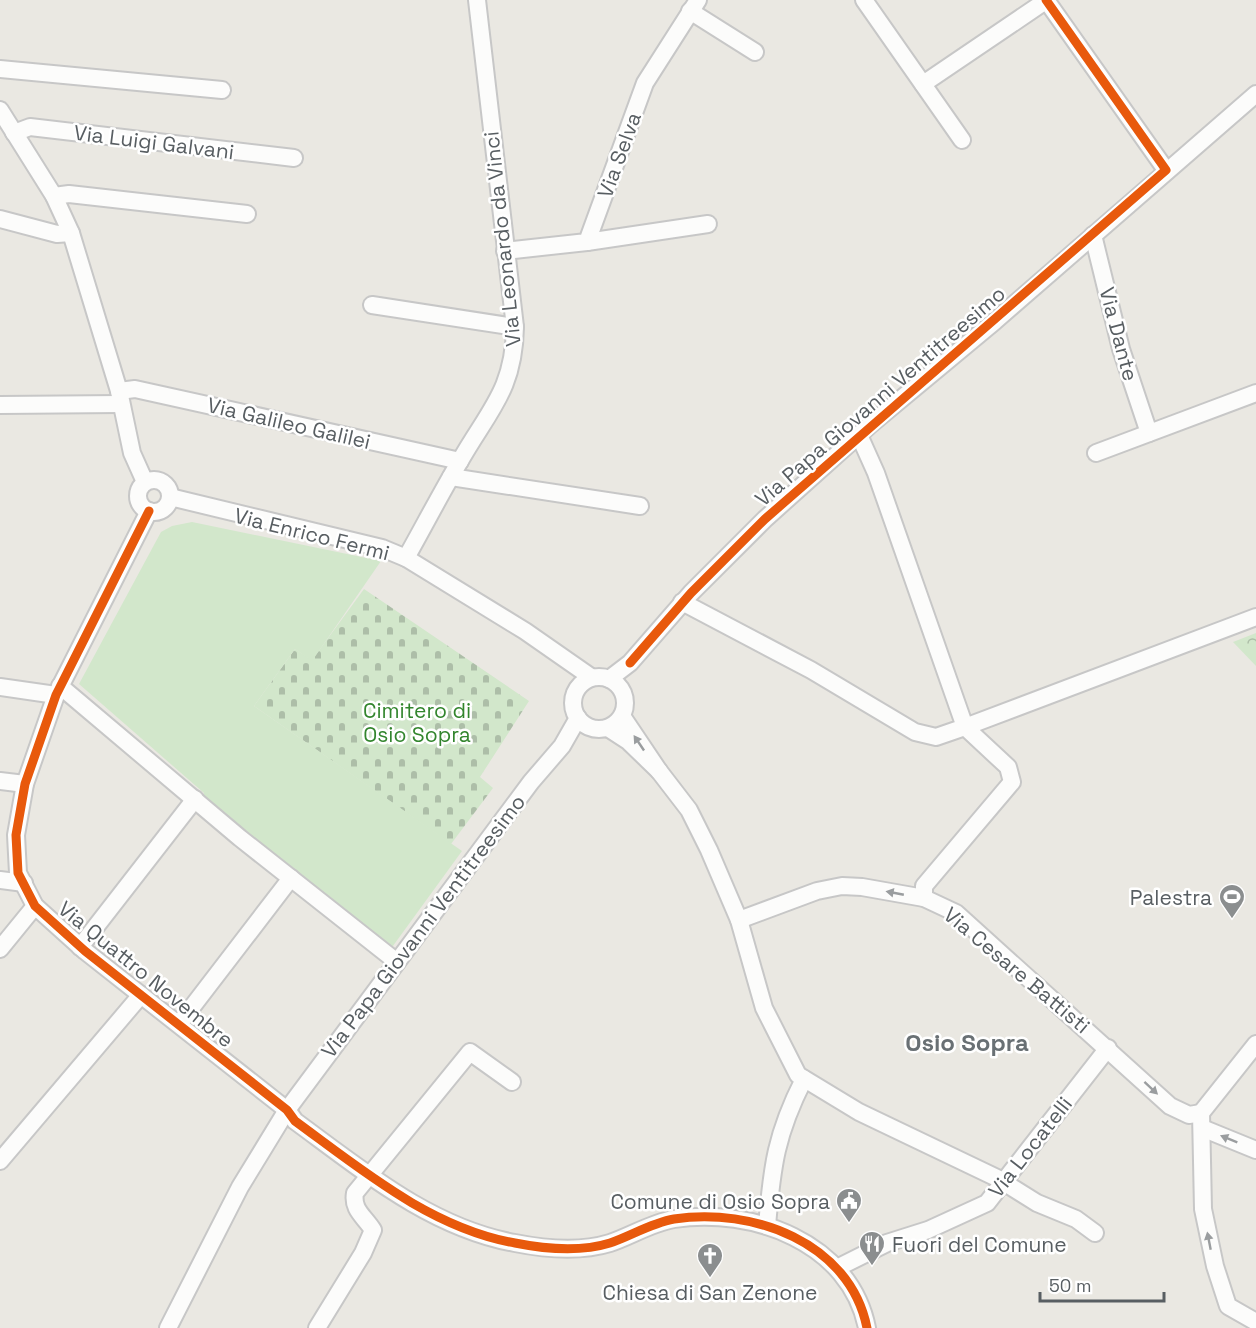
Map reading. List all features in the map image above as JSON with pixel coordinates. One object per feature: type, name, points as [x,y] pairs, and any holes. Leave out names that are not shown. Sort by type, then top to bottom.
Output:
[{"type":"street","name":"Via Leonardo da Vinci","points":[[406,558],[510,375],[514,356],[515,327],[477,0]]},
{"type":"street","points":[[864,0],[963,140]]},
{"type":"street","points":[[923,84],[1047,0],[1166,170]]},
{"type":"street","points":[[694,6],[754,52]]},
{"type":"street","name":"Via Selva","points":[[587,242],[645,83],[694,6]]},
{"type":"street","points":[[0,69],[222,90]]},
{"type":"street","name":"Via Papa Giovanni Ventitreesimo","points":[[622,716],[626,702],[615,683],[682,602],[765,519],[859,435],[1256,94]]},
{"type":"street","points":[[0,110],[54,196],[71,233],[120,398],[132,453],[145,482]]},
{"type":"street","name":"Via Luigi Galvani","points":[[14,133],[30,127],[294,158]]},
{"type":"street","points":[[54,196],[69,194],[247,214]]},
{"type":"street","points":[[0,219],[57,234],[71,233]]},
{"type":"street","points":[[506,251],[587,242],[708,224]]},
{"type":"street","name":"Via Dante","points":[[1093,235],[1118,339],[1149,433]]},
{"type":"street","points":[[372,305],[515,327]]},
{"type":"street","name":"Via Galileo Galilei","points":[[0,405],[120,398],[135,389],[460,461]]},
{"type":"street","points":[[1096,453],[1256,393]]},
{"type":"street","points":[[859,435],[876,473],[965,727],[1008,767],[1012,782],[924,886],[924,898]]},
{"type":"street","points":[[451,477],[640,506]]},
{"type":"street","points":[[160,481],[168,489],[170,497],[161,510],[149,511],[139,502],[138,494],[145,482],[160,481]]},
{"type":"street","name":"Via Enrico Fermi","points":[[170,497],[382,548],[406,558],[525,631],[568,663],[585,681]]},
{"type":"street","name":"Via Quattro Novembre","points":[[149,511],[58,691],[25,784],[16,835],[18,873],[34,906],[80,947],[287,1110],[295,1121],[370,1175],[426,1211],[464,1229],[504,1240],[560,1249],[609,1243],[671,1220],[704,1216],[735,1218],[767,1226],[814,1248],[837,1268],[862,1305],[867,1328]]},
{"type":"street","points":[[682,602],[804,666],[915,732],[936,737],[1256,617]]},
{"type":"street","points":[[615,683],[585,681],[573,705],[583,723],[608,728],[628,741],[659,771]]},
{"type":"street","points":[[0,687],[58,691],[397,962]]},
{"type":"street","points":[[608,728],[622,716],[689,810],[739,920],[764,1008],[798,1075],[860,1112],[1004,1183],[1037,1203],[1076,1219],[1095,1233]]},
{"type":"street","name":"Via Papa Giovanni Ventitreesimo","points":[[168,1328],[240,1187],[287,1110],[531,782],[583,723]]},
{"type":"street","points":[[0,781],[25,784]]},
{"type":"street","points":[[80,947],[195,799]]},
{"type":"street","points":[[179,1024],[291,878]]},
{"type":"street","points":[[0,880],[24,883]]},
{"type":"street","name":"Via Cesare Battisti","points":[[739,920],[817,891],[842,886],[862,887],[924,898],[956,913],[1170,1106],[1202,1120],[1256,1150]]},
{"type":"street","points":[[0,949],[34,906]]},
{"type":"street","points":[[0,1161],[141,995]]},
{"type":"street","points":[[1256,1044],[1202,1120],[1203,1209],[1215,1266],[1228,1306],[1256,1322]]},
{"type":"street","name":"Via Locatelli","points":[[837,1268],[887,1243],[928,1230],[987,1203],[1108,1048]]},
{"type":"street","points":[[317,1328],[370,1240],[373,1230],[357,1211],[353,1202],[355,1193],[470,1052],[512,1082]]},
{"type":"street","points":[[767,1226],[776,1148],[782,1126],[804,1079]]},
{"type":"green space","points":[[192,522],[381,561],[312,661],[295,649],[254,706],[462,851],[390,950],[202,798],[204,793],[79,684],[161,532],[172,526]]},
{"type":"green space","name":"Cimitero di Osio Sopra","points":[[364,589],[529,701],[480,777],[493,788],[451,844],[254,706],[295,649],[312,660]]},
{"type":"green space","points":[[1256,633],[1256,666],[1233,642]]},
{"type":"cycle path","points":[[630,663],[691,593],[765,519],[1166,170],[1046,0]]},
{"type":"cycle path","points":[[149,511],[56,695],[25,784],[16,835],[18,873],[35,906],[85,951],[287,1110],[295,1121],[372,1177],[426,1211],[484,1235],[515,1243],[563,1249],[599,1246],[657,1223],[674,1219],[704,1217],[735,1219],[765,1226],[793,1237],[819,1253],[841,1273],[857,1298],[867,1328]]},
{"type":"place","name":"Palestra","points":[[1232,920]]},
{"type":"place","name":"Comune di Osio Sopra","points":[[849,1224]]},
{"type":"place","name":"Fuori del Comune","points":[[872,1267]]},
{"type":"place","name":"Chiesa di San Zenone","points":[[710,1279]]},
{"type":"district","name":"Osio Sopra","points":[[967,1042]]}]
